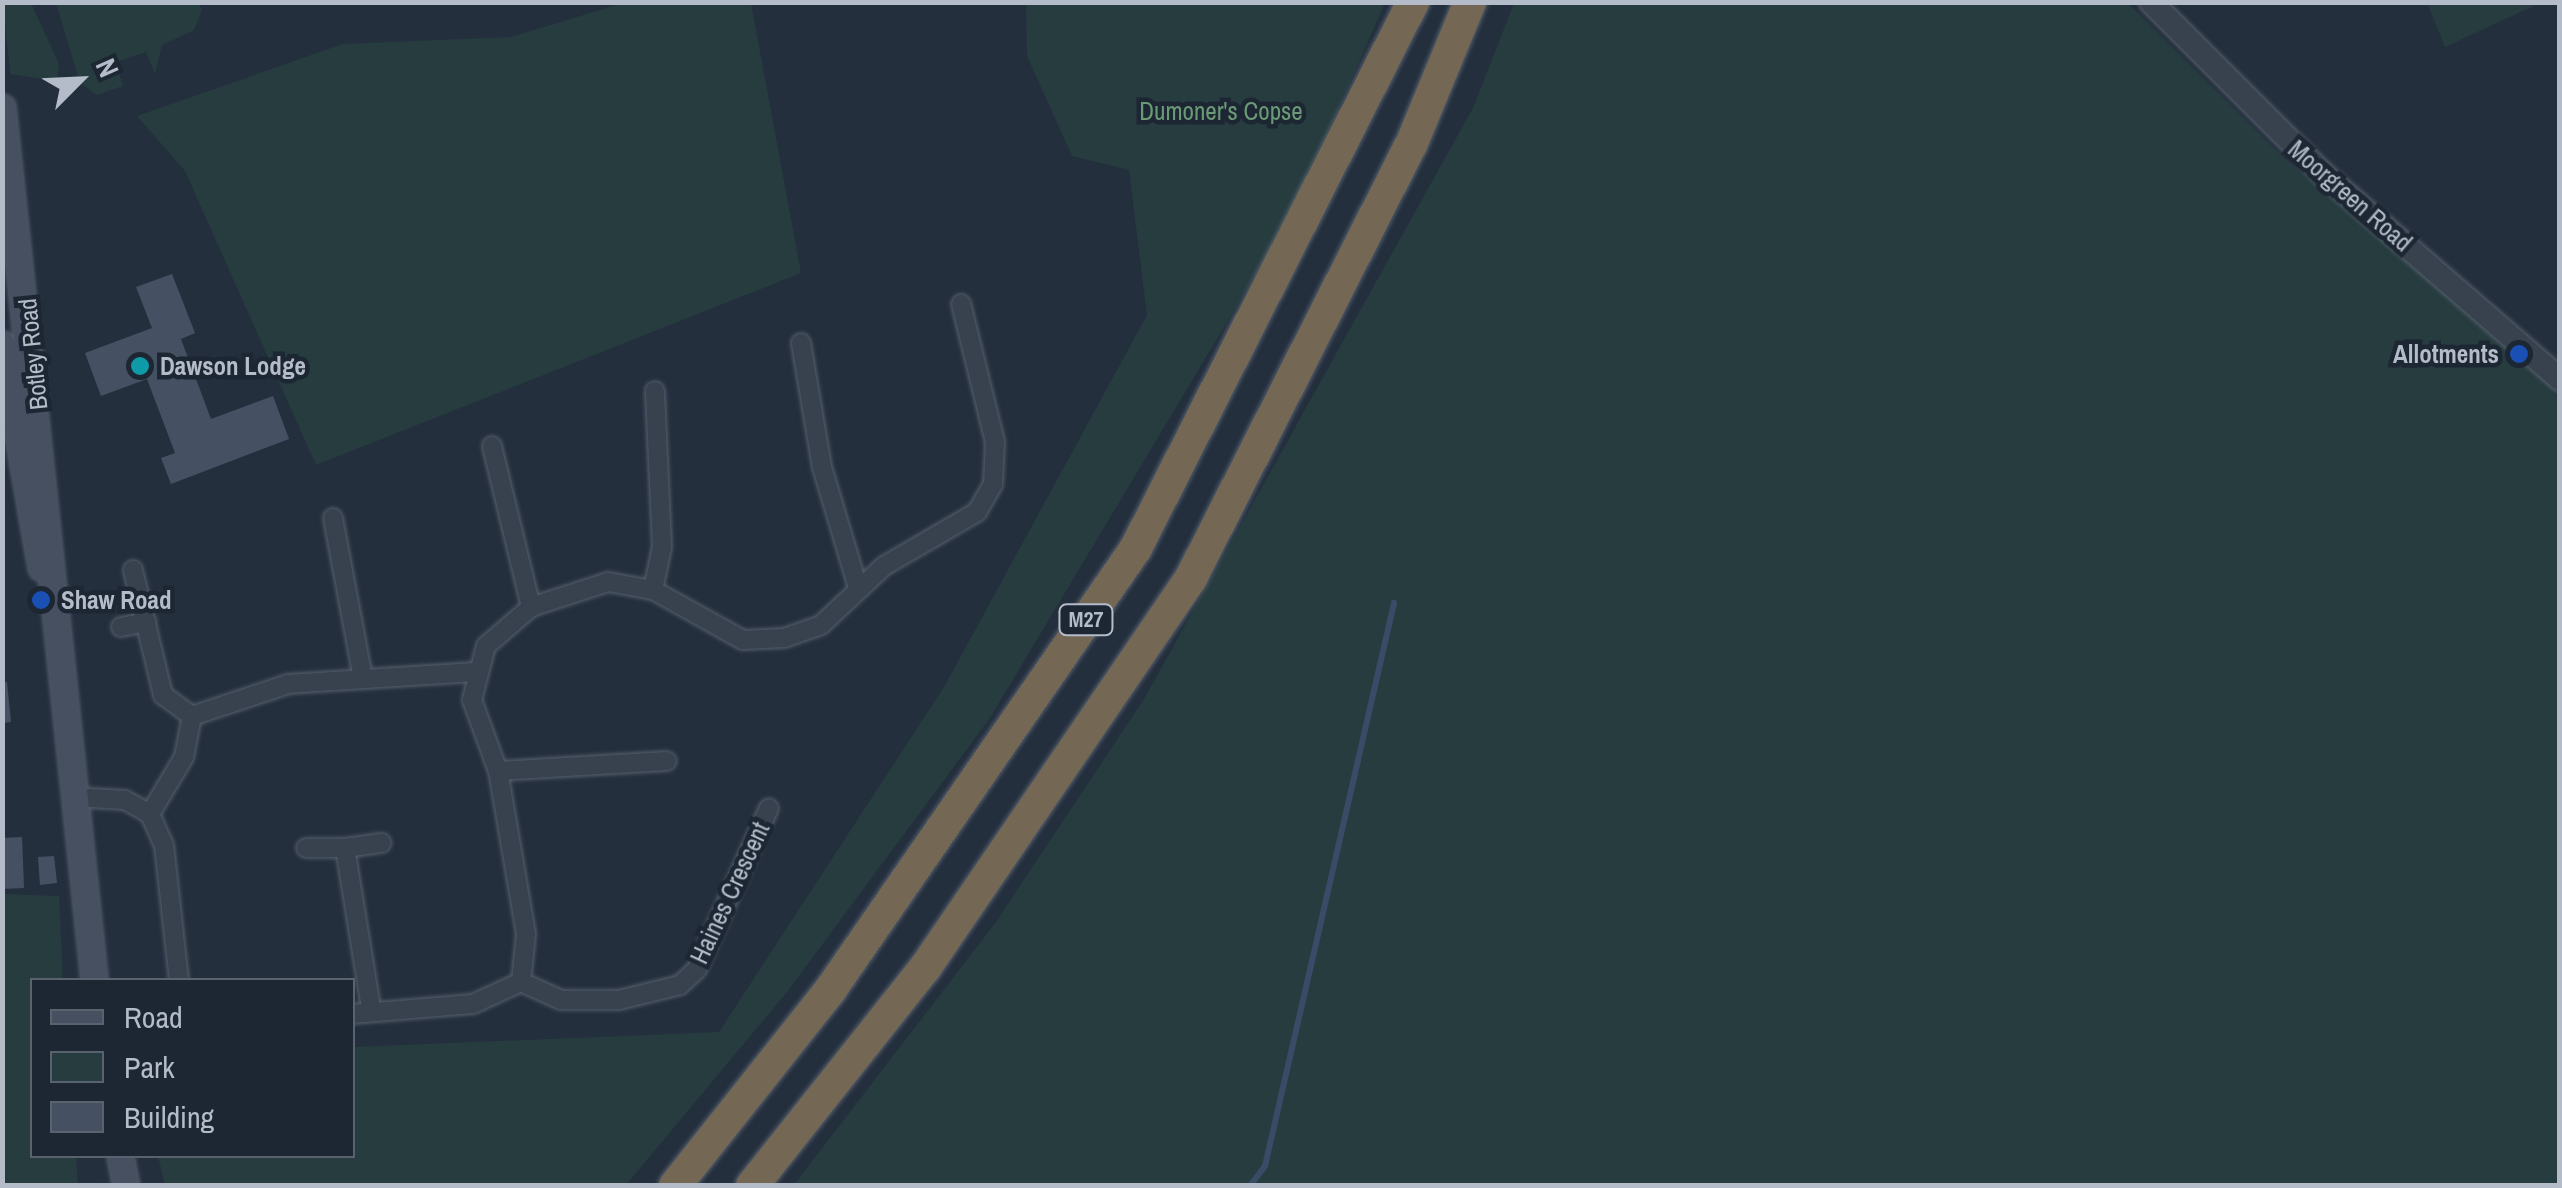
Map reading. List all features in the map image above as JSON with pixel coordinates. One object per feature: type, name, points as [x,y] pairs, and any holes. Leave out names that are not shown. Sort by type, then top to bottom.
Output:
[{"type":"highway","name":"M27","points":[[675,1186],[831,989],[1136,548],[1413,2]]},
{"type":"highway","name":"M27","points":[[752,1186],[924,968],[1191,578],[1411,146],[1470,2]]},
{"type":"main road","name":"Botley Road","points":[[2,107],[94,978]]},
{"type":"main road","name":"Botley Road","points":[[2,344],[52,601]]},
{"type":"main road","points":[[120,1158],[126,1186]]},
{"type":"street","name":"Moorgreen Road","points":[[2151,2],[2322,172],[2560,379]]},
{"type":"street","points":[[345,848],[362,1011],[473,1004],[520,982],[526,934],[498,771],[472,700],[474,672],[486,646],[531,607],[608,582],[653,590],[743,640],[820,625],[858,588],[978,512],[993,484],[995,442],[961,304]]},
{"type":"street","points":[[801,342],[822,467],[858,588]]},
{"type":"street","points":[[653,590],[662,547],[655,392]]},
{"type":"street","points":[[492,446],[531,607]]},
{"type":"street","points":[[333,518],[362,673]]},
{"type":"street","points":[[133,570],[163,695],[192,716]]},
{"type":"street","points":[[122,627],[146,622]]},
{"type":"street","points":[[192,716],[258,691],[362,673],[474,672]]},
{"type":"street","points":[[150,814],[184,756],[192,716]]},
{"type":"street","points":[[498,771],[667,760]]},
{"type":"street","points":[[72,797],[125,800],[150,814],[164,845],[179,978]]},
{"type":"street","name":"Haines Crescent","points":[[520,982],[561,1000],[619,1000],[680,985],[697,969],[769,808]]},
{"type":"street","points":[[306,848],[382,843]]},
{"type":"green space","points":[[3,2],[31,3],[59,64],[57,81],[10,74]]},
{"type":"green space","points":[[56,3],[199,3],[202,10],[194,30],[162,45],[155,74],[146,52],[116,62],[123,86],[97,95],[80,83]]},
{"type":"green space","points":[[623,3],[751,3],[801,273],[316,465],[185,171],[137,116],[343,44],[511,37]]},
{"type":"green space","name":"Dumoner's Copse","points":[[1026,3],[1385,3],[1294,210],[990,718],[787,992],[626,1185],[165,1185],[158,1158],[355,1158],[355,1047],[719,1032],[944,687],[1147,315],[1129,170],[1072,156],[1027,56]]},
{"type":"green space","points":[[1514,3],[2128,3],[2285,159],[2559,388],[2559,1185],[793,1186],[996,922],[1144,699],[1474,106]]},
{"type":"green space","points":[[2427,3],[2540,3],[2445,47]]},
{"type":"green space","points":[[3,894],[59,896],[63,978],[30,978],[30,1158],[76,1158],[78,1185],[3,1185]]},
{"type":"building","name":"Dawson Lodge","points":[[172,274],[195,333],[181,339],[211,419],[273,396],[289,439],[171,484],[161,458],[175,453],[147,379],[101,396],[85,353],[152,328],[136,287]]},
{"type":"building","points":[[7,682],[11,722],[2,723],[2,683]]},
{"type":"building","points":[[22,837],[24,888],[2,889],[2,838]]},
{"type":"building","points":[[54,856],[57,883],[40,885],[38,857]]},
{"type":"waterway","points":[[1250,1186],[1265,1166],[1394,603]]},
{"type":"place","name":"Allotments","points":[[2519,354]]},
{"type":"place","name":"Dawson Lodge","points":[[140,366]]},
{"type":"place","name":"Shaw Road","points":[[41,600]]}]
